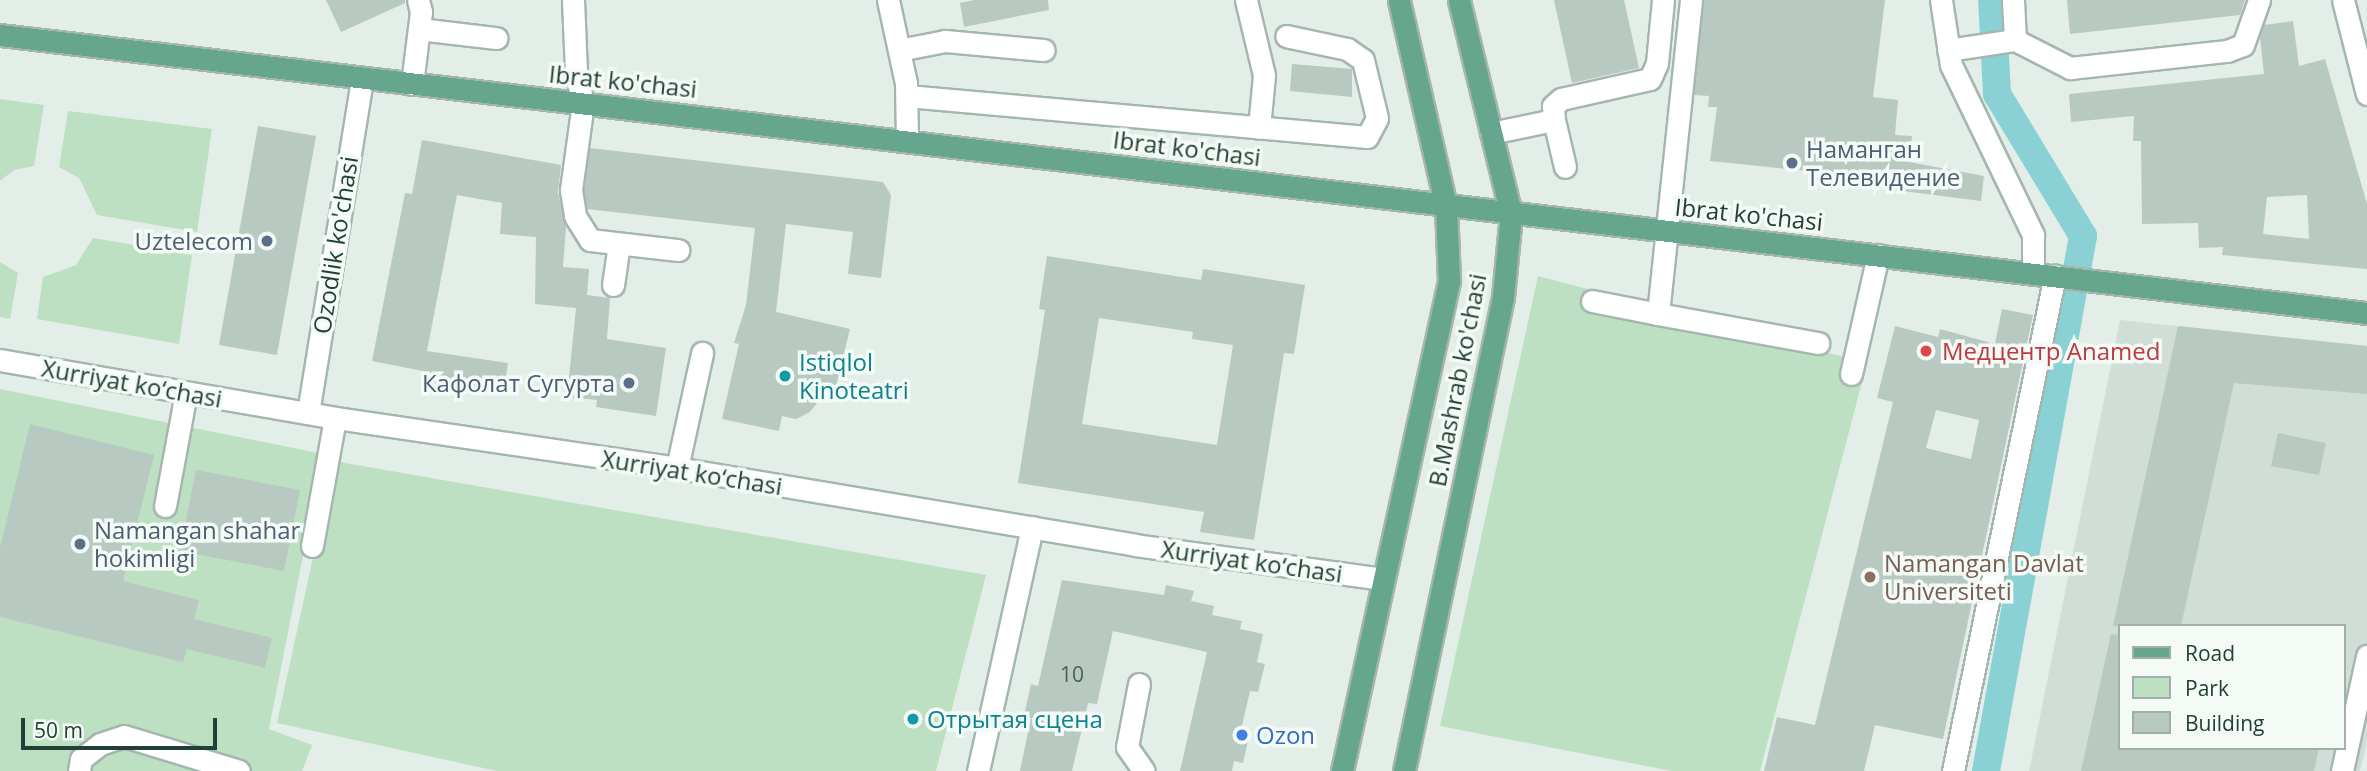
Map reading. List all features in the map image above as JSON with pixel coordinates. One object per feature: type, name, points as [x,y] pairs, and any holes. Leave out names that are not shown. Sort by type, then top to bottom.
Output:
[{"type":"main road","name":"B.Mashrab ko'chasi","points":[[1342,771],[1449,281],[1446,206],[1399,0]]},
{"type":"main road","name":"B.Mashrab ko'chasi","points":[[1404,771],[1503,297],[1511,214],[1459,0]]},
{"type":"main road","name":"Ibrat ko'chasi","points":[[0,35],[907,139],[1511,214],[2060,275],[2367,313]]},
{"type":"street","points":[[412,84],[419,29],[418,0]]},
{"type":"street","points":[[573,0],[576,71],[583,103],[572,205],[590,240],[678,250]]},
{"type":"street","points":[[888,0],[907,96],[907,139]]},
{"type":"street","points":[[1246,0],[1264,75],[1259,128]]},
{"type":"street","points":[[1564,167],[1553,106],[1561,99],[1650,79],[1657,63],[1664,0]]},
{"type":"street","points":[[1658,314],[1691,0]]},
{"type":"street","points":[[1941,0],[1954,49],[1951,65],[2033,235],[2033,272]]},
{"type":"street","points":[[2011,40],[2013,0]]},
{"type":"street","points":[[1954,49],[2011,40],[2070,68],[2227,51],[2243,45],[2259,0]]},
{"type":"street","points":[[2343,0],[2366,83]]},
{"type":"street","points":[[419,29],[496,38]]},
{"type":"street","points":[[907,96],[1367,137],[1375,128],[1377,118],[1363,60],[1347,50],[1286,36]]},
{"type":"street","points":[[899,50],[945,41],[1044,50]]},
{"type":"street","name":"Ozodlik ko'chasi","points":[[308,413],[362,78]]},
{"type":"street","points":[[1492,134],[1554,120]]},
{"type":"street","points":[[613,285],[619,244]]},
{"type":"street","points":[[1851,374],[1878,255]]},
{"type":"street","points":[[1953,771],[2060,275]]},
{"type":"street","points":[[1592,301],[1818,343]]},
{"type":"street","points":[[677,468],[702,353]]},
{"type":"street","name":"Xurriyat ko‘chasi","points":[[0,360],[335,418],[677,468],[1032,527],[1384,579]]},
{"type":"street","points":[[165,506],[186,393]]},
{"type":"street","points":[[312,546],[335,418]]},
{"type":"street","points":[[978,771],[1032,527]]},
{"type":"street","points":[[2342,771],[2367,656]]},
{"type":"street","points":[[1139,684],[1127,747],[1144,771]]},
{"type":"street","points":[[79,771],[81,759],[100,744],[124,736],[239,771]]},
{"type":"shaded area","points":[[2120,320],[2367,346],[2367,742],[2360,771],[2029,771]]},
{"type":"green space","points":[[0,99],[44,105],[34,166],[14,170],[0,181]]},
{"type":"green space","points":[[68,111],[212,129],[197,232],[97,215],[79,178],[59,167]]},
{"type":"green space","points":[[93,238],[192,255],[179,344],[37,319],[43,277],[76,265]]},
{"type":"green space","points":[[0,262],[18,273],[10,319],[0,317]]},
{"type":"green space","points":[[1538,276],[1867,363],[1760,771],[1672,771],[1440,726]]},
{"type":"green space","points":[[0,389],[323,454],[269,729],[312,745],[302,771],[0,771]]},
{"type":"green space","points":[[334,461],[986,575],[936,771],[497,771],[277,723]]},
{"type":"building","points":[[326,0],[405,0],[405,3],[341,32]]},
{"type":"building","points":[[974,0],[1048,0],[1049,10],[964,27],[960,3]]},
{"type":"building","points":[[1554,0],[1624,0],[1639,68],[1572,83]]},
{"type":"building","points":[[1704,0],[1885,0],[1873,97],[1898,100],[1895,135],[1912,136],[1909,162],[1984,176],[1981,201],[1856,185],[1857,176],[1710,161],[1717,107],[1708,107],[1709,96],[1694,95]]},
{"type":"building","points":[[2067,0],[2245,0],[2240,15],[2070,34]]},
{"type":"building","points":[[2293,21],[2299,66],[2325,59],[2367,204],[2367,269],[2222,255],[2223,247],[2199,248],[2198,223],[2142,224],[2141,141],[2133,141],[2134,116],[2071,122],[2069,94],[2264,74],[2260,37],[2264,25]],"holes":[[[2307,195],[2309,239],[2263,234],[2267,197]]]},
{"type":"building","points":[[1292,64],[1352,69],[1352,97],[1290,91]]},
{"type":"building","name":"Uztelecom","points":[[258,126],[316,136],[277,355],[219,345]]},
{"type":"building","points":[[422,140],[561,165],[558,192],[566,227],[563,267],[589,269],[587,295],[610,298],[607,339],[666,348],[656,416],[596,407],[597,400],[567,397],[576,308],[535,304],[536,237],[500,234],[502,203],[457,195],[427,351],[508,363],[504,392],[432,382],[433,373],[372,361],[405,193],[412,194]]},
{"type":"building","points":[[590,148],[883,182],[891,195],[881,278],[848,274],[853,232],[786,224],[776,312],[850,329],[836,386],[831,385],[810,412],[796,419],[782,416],[779,431],[722,419],[739,344],[734,343],[746,305],[755,228],[587,209],[584,190]]},
{"type":"building","points":[[1047,256],[1201,280],[1203,269],[1305,285],[1294,354],[1284,353],[1254,540],[1200,532],[1204,512],[1018,483],[1045,310],[1039,309]],"holes":[[[1099,318],[1193,332],[1192,339],[1233,345],[1217,445],[1082,424]]]},
{"type":"building","points":[[2002,309],[2033,315],[1943,739],[1875,725],[1864,771],[1764,771],[1777,717],[1815,725],[1893,402],[1877,398],[1895,326],[1938,337],[1940,329],[1995,344]],"holes":[[[1936,410],[1979,420],[1971,459],[1926,448]]]},
{"type":"building","points":[[2178,326],[2367,346],[2367,394],[2234,383],[2181,624],[2113,626]]},
{"type":"building","name":"Namangan shahar hokimligi","points":[[30,424],[154,455],[123,581],[199,600],[194,619],[272,638],[265,668],[187,649],[183,662],[0,617],[0,548]]},
{"type":"building","points":[[2278,433],[2326,443],[2319,475],[2271,466]]},
{"type":"building","points":[[196,470],[300,490],[284,571],[180,551]]},
{"type":"building","points":[[1062,580],[1164,595],[1166,585],[1194,591],[1191,601],[1214,606],[1212,615],[1242,621],[1240,629],[1263,634],[1257,662],[1265,664],[1258,692],[1250,691],[1241,730],[1250,732],[1243,763],[1234,761],[1232,771],[1180,771],[1207,652],[1113,631],[1097,704],[1088,703],[1072,771],[1020,771],[1031,718],[1024,716],[1031,684],[1038,686]]},
{"type":"building","points":[[2111,634],[2118,635],[2118,750],[2319,750],[2314,771],[2081,771]]},
{"type":"waterway","points":[[1986,771],[2083,236],[1997,94],[1992,0]]},
{"type":"place","name":"Наманган Телевидение","points":[[1792,163]]},
{"type":"place","name":"Uztelecom","points":[[267,241]]},
{"type":"place","name":"Медцентр Anamed","points":[[1926,351]]},
{"type":"place","name":"Istiqlol Kinoteatri","points":[[785,376]]},
{"type":"place","name":"Кафолат Сугурта","points":[[629,383]]},
{"type":"place","name":"Namangan shahar hokimligi","points":[[80,544]]},
{"type":"place","name":"Namangan Davlat Universiteti","points":[[1870,577]]},
{"type":"place","name":"Отрытая сцена","points":[[913,719]]},
{"type":"place","name":"Ozon","points":[[1242,735]]}]
